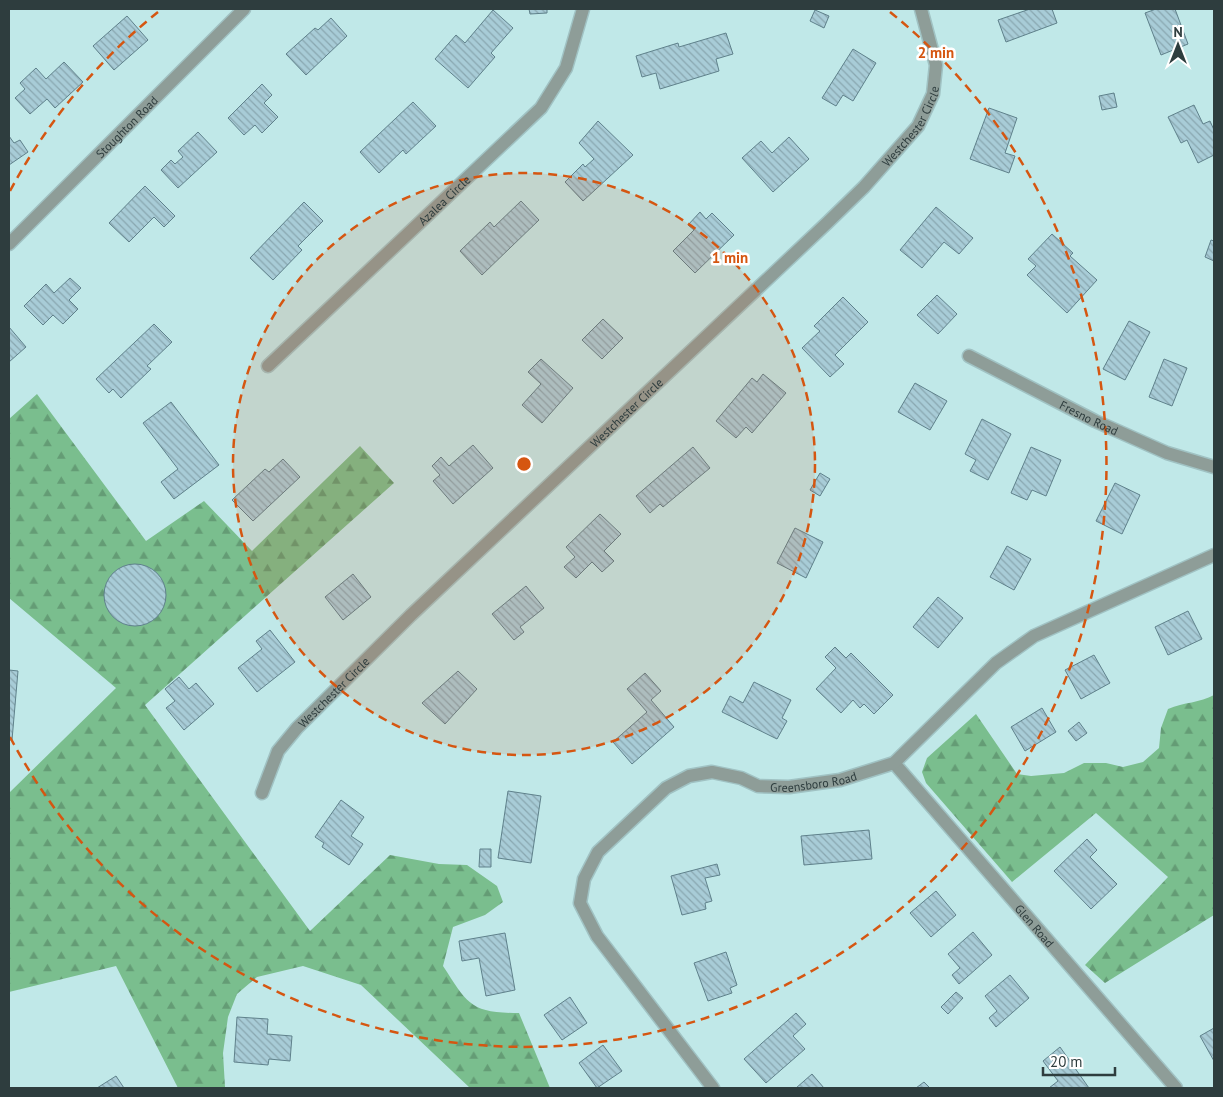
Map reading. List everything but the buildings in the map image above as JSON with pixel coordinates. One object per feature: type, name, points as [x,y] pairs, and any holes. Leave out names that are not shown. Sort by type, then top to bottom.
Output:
[{"type":"street","name":"Stoughton Road","points":[[9,244],[244,9]]},
{"type":"street","name":"Azalea Circle","points":[[268,366],[541,108],[566,68],[583,9]]},
{"type":"street","name":"Westchester Circle","points":[[262,793],[278,751],[297,728],[411,615],[864,187],[918,126],[933,94],[936,66],[921,9]]},
{"type":"street","name":"Fresno Road","points":[[969,356],[1095,421],[1167,453],[1214,467]]},
{"type":"street","name":"Greensboro Road","points":[[713,1088],[597,936],[588,921],[580,903],[584,879],[598,852],[666,788],[689,776],[712,772],[741,778],[758,786],[789,787],[840,780],[894,763],[996,663],[1034,636],[1214,555]]},
{"type":"street","name":"Glen Road","points":[[894,763],[1176,1088]]},
{"type":"green space","points":[[37,394],[146,541],[204,501],[252,551],[360,446],[394,483],[145,705],[310,931],[390,855],[439,864],[467,865],[497,886],[503,902],[485,915],[453,927],[443,966],[465,998],[472,1004],[490,1011],[519,1013],[550,1088],[470,1088],[361,985],[303,966],[257,977],[237,994],[228,1017],[223,1053],[225,1087],[222,1088],[178,1088],[116,966],[9,992],[9,793],[116,688],[9,598],[9,419]]},
{"type":"green space","points":[[1214,695],[1214,915],[1105,983],[1085,965],[1168,877],[1096,813],[1012,882],[926,783],[922,772],[927,758],[976,714],[1017,774],[1031,776],[1064,773],[1084,763],[1106,763],[1123,767],[1143,762],[1159,748],[1161,728],[1168,709],[1203,700]]}]
